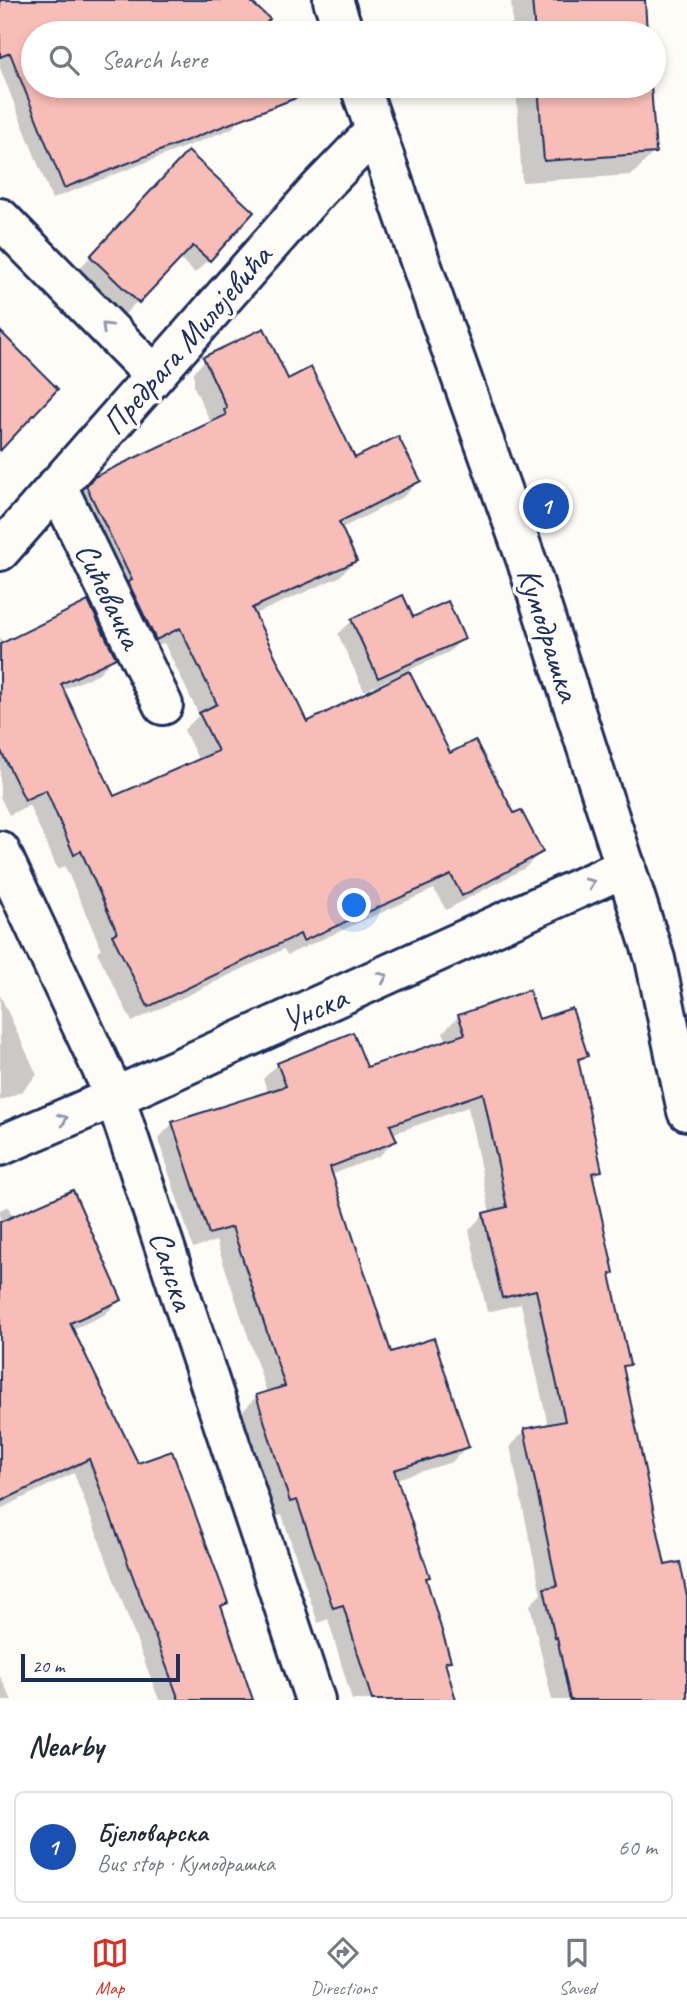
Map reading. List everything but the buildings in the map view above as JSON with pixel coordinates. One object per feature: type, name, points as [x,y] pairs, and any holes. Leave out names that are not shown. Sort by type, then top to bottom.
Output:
[{"type":"street","points":[[333,0],[340,21]]},
{"type":"street","name":"Кумодрашка","points":[[364,98],[527,562],[626,866],[655,959],[687,1111]]},
{"type":"street","name":"Предрага Милојевића","points":[[0,551],[318,190],[375,131]]},
{"type":"street","points":[[0,218],[154,374]]},
{"type":"street","name":"Сићевачка","points":[[57,486],[163,705]]},
{"type":"street","name":"Санска","points":[[0,851],[115,1097],[315,1700]]},
{"type":"street","name":"Унска","points":[[0,1146],[115,1097],[626,866]]},
{"type":"place","name":"Бјеловарска","points":[[546,506]]}]
